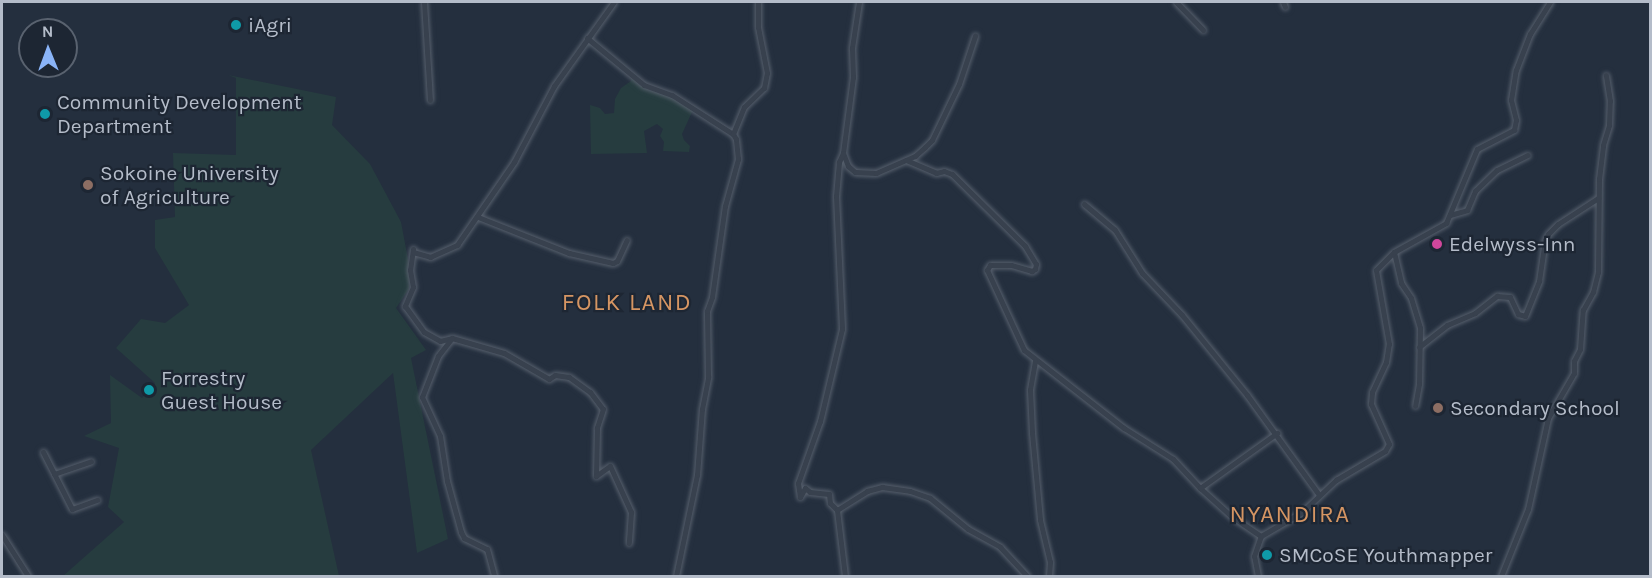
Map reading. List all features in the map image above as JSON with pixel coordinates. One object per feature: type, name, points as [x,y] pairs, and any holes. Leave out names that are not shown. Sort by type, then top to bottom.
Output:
[{"type":"street","points":[[424,2],[430,100]]},
{"type":"street","points":[[614,2],[554,86],[514,162],[478,218],[457,245],[446,252],[430,257],[413,250],[410,270],[413,287],[405,306],[424,332],[440,341],[452,338],[504,353],[549,379],[555,375],[569,377],[590,392],[603,409],[597,428],[596,476],[610,466],[631,512],[629,543]]},
{"type":"street","points":[[733,134],[744,106],[760,92],[766,81],[764,47],[758,27],[758,2]]},
{"type":"street","points":[[845,576],[837,510],[830,503],[829,494],[810,492],[805,488],[800,497],[798,483],[820,421],[842,329],[836,196],[839,162],[843,153],[853,77],[852,48],[859,2]]},
{"type":"street","points":[[1176,2],[1203,30]]},
{"type":"street","points":[[1258,576],[1254,556],[1261,536],[1314,504],[1319,495],[1351,470],[1385,451],[1389,444],[1374,412],[1371,397],[1386,362],[1389,344],[1376,270],[1394,252],[1440,229],[1450,215],[1477,149],[1514,130],[1516,120],[1511,100],[1516,70],[1530,34],[1548,2]]},
{"type":"street","points":[[843,153],[848,166],[855,172],[868,175],[915,156],[932,140],[966,69],[975,36]]},
{"type":"street","points":[[587,38],[644,85],[672,95],[733,134],[736,140],[738,159],[725,206],[712,297],[708,305],[708,377],[702,409],[697,475],[676,576]]},
{"type":"street","points":[[1501,576],[1528,509],[1545,428],[1574,373],[1574,361],[1580,349],[1583,310],[1593,292],[1598,272],[1598,198],[1603,145],[1609,124],[1610,101],[1606,75]]},
{"type":"street","points":[[1450,215],[1467,210],[1475,191],[1497,170],[1528,155]]},
{"type":"street","points":[[906,160],[936,173],[944,171],[952,174],[1025,246],[1036,264],[1034,270],[1011,265],[990,266],[987,270],[1024,350],[1035,361],[1055,373],[1124,428],[1173,459],[1231,516],[1261,536]]},
{"type":"street","points":[[1419,347],[1446,325],[1475,313],[1497,296],[1510,297],[1518,314],[1525,316],[1539,281],[1545,240],[1548,234],[1558,224],[1598,198]]},
{"type":"street","points":[[1084,204],[1115,230],[1142,273],[1182,315],[1277,433],[1319,495]]},
{"type":"street","points":[[478,218],[569,253],[613,263],[617,261],[627,240]]},
{"type":"street","points":[[1394,252],[1401,283],[1417,314],[1419,384],[1415,406]]},
{"type":"street","points":[[452,338],[438,356],[423,397],[440,436],[447,481],[461,532],[464,538],[487,549],[494,576]]},
{"type":"street","points":[[1035,361],[1030,390],[1032,433],[1040,520],[1050,562],[1049,576]]},
{"type":"street","points":[[1200,488],[1277,433]]},
{"type":"street","points":[[43,452],[72,509],[97,500]]},
{"type":"street","points":[[54,474],[91,461]]},
{"type":"street","points":[[837,510],[867,491],[882,487],[910,491],[930,498],[968,529],[1000,547],[1027,576]]},
{"type":"street","points":[[2,535],[28,576]]},
{"type":"green space","points":[[632,73],[644,85],[672,95],[693,110],[682,134],[690,146],[689,152],[663,151],[664,142],[660,136],[663,129],[657,124],[644,131],[647,153],[591,154],[590,105],[600,108],[605,114],[614,113],[615,99],[621,88],[631,81]]},
{"type":"green space","points":[[228,75],[336,97],[332,125],[370,164],[401,222],[410,270],[409,289],[396,308],[426,350],[411,358],[448,539],[417,553],[393,373],[311,450],[339,576],[63,576],[124,522],[108,507],[119,448],[84,436],[111,423],[110,375],[142,398],[155,383],[116,348],[141,319],[165,323],[189,305],[155,248],[155,220],[175,217],[173,153],[236,155],[236,78]]},
{"type":"place","name":"iAgri","points":[[236,25]]},
{"type":"place","name":"Community Development Department","points":[[45,114]]},
{"type":"place","name":"Sokoine University of Agriculture","points":[[88,185]]},
{"type":"place","name":"Edelwyss-Inn","points":[[1437,244]]},
{"type":"place","name":"Forrestry Guest House","points":[[149,390]]},
{"type":"place","name":"Secondary School","points":[[1438,408]]},
{"type":"place","name":"SMCoSE Youthmapper","points":[[1267,555]]},
{"type":"district","name":"FOLK LAND","points":[[627,303]]},
{"type":"district","name":"NYANDIRA","points":[[1290,515]]}]
